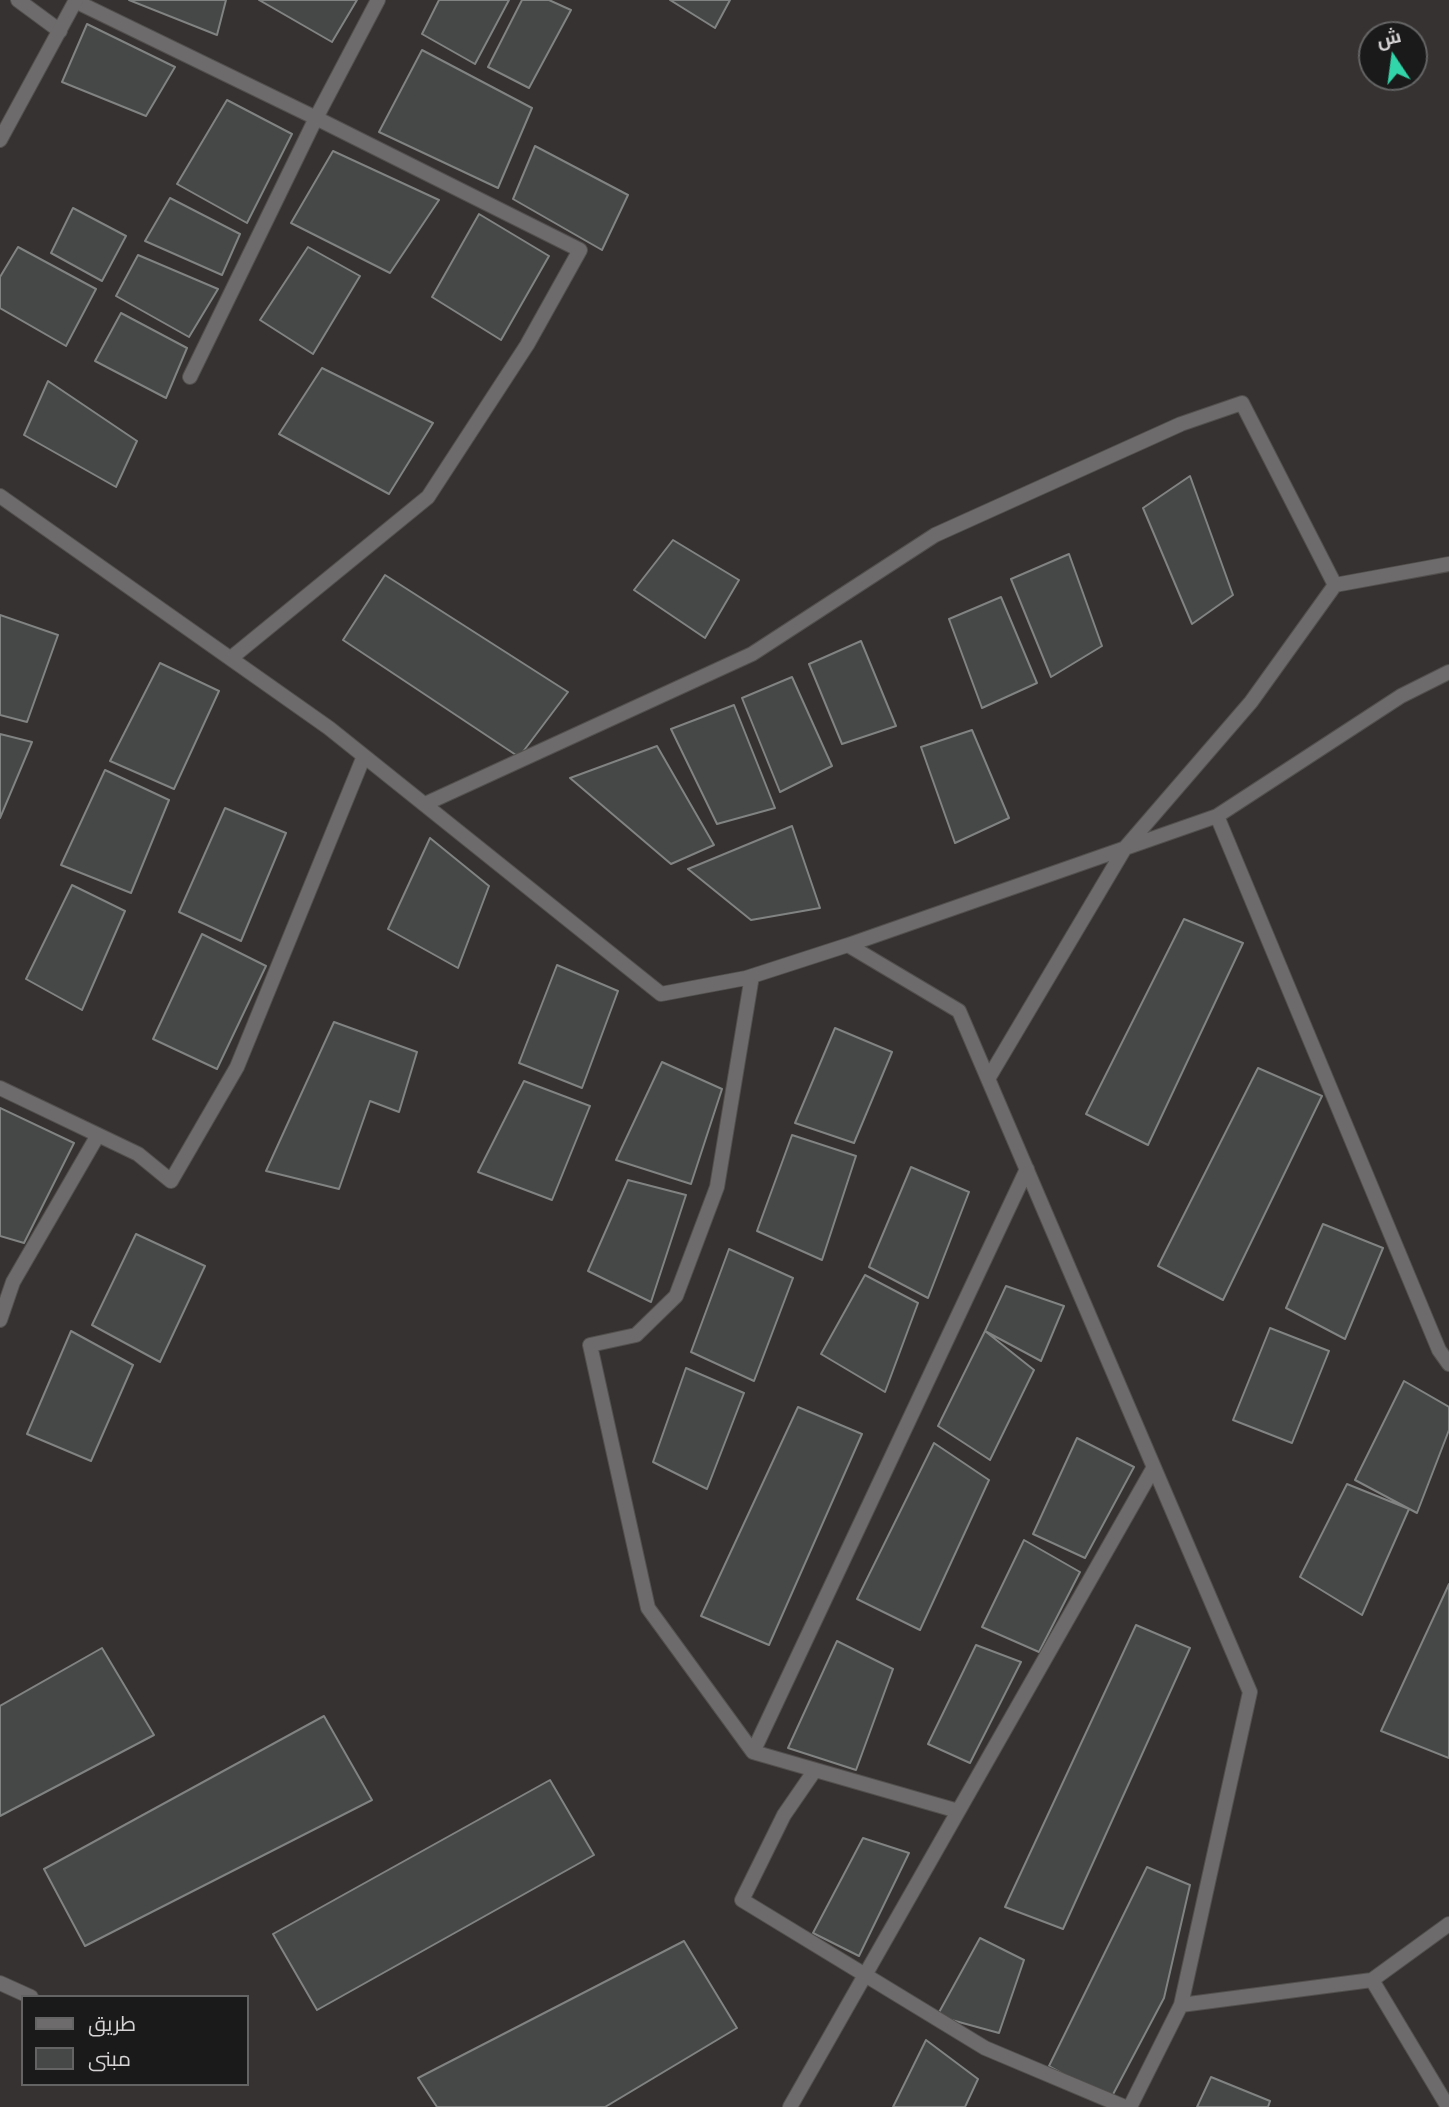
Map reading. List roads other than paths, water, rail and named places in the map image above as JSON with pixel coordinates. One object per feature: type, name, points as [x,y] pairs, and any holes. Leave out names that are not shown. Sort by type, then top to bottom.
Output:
[{"type":"street","points":[[18,0],[60,30]]},
{"type":"street","points":[[190,377],[316,118],[377,0]]},
{"type":"street","points":[[0,140],[76,1],[580,250],[527,345],[428,497],[230,658]]},
{"type":"street","points":[[425,804],[752,654],[935,535],[1181,424],[1242,403],[1335,584]]},
{"type":"street","points":[[0,496],[329,728],[661,994],[752,976],[848,946],[1217,816],[1401,696],[1449,672]]},
{"type":"street","points":[[988,1079],[1125,848],[1251,702],[1335,584],[1449,564]]},
{"type":"street","points":[[0,1088],[138,1154],[171,1181],[237,1067],[364,756]]},
{"type":"street","points":[[1217,816],[1439,1350],[1449,1364]]},
{"type":"street","points":[[848,946],[959,1011],[1250,1692],[1181,2005],[1130,2107]]},
{"type":"street","points":[[752,976],[717,1187],[676,1296],[636,1335],[590,1345],[648,1608],[753,1752],[958,1811]]},
{"type":"street","points":[[0,1320],[13,1282],[98,1135]]},
{"type":"street","points":[[753,1752],[1027,1169]]},
{"type":"street","points":[[790,2107],[1154,1467]]},
{"type":"street","points":[[815,1770],[784,1815],[742,1900],[985,2048],[1125,2107]]},
{"type":"street","points":[[1181,2005],[1372,1980],[1449,1924]]},
{"type":"street","points":[[1372,1980],[1448,2107]]},
{"type":"street","points":[[0,1983],[27,1995]]}]
